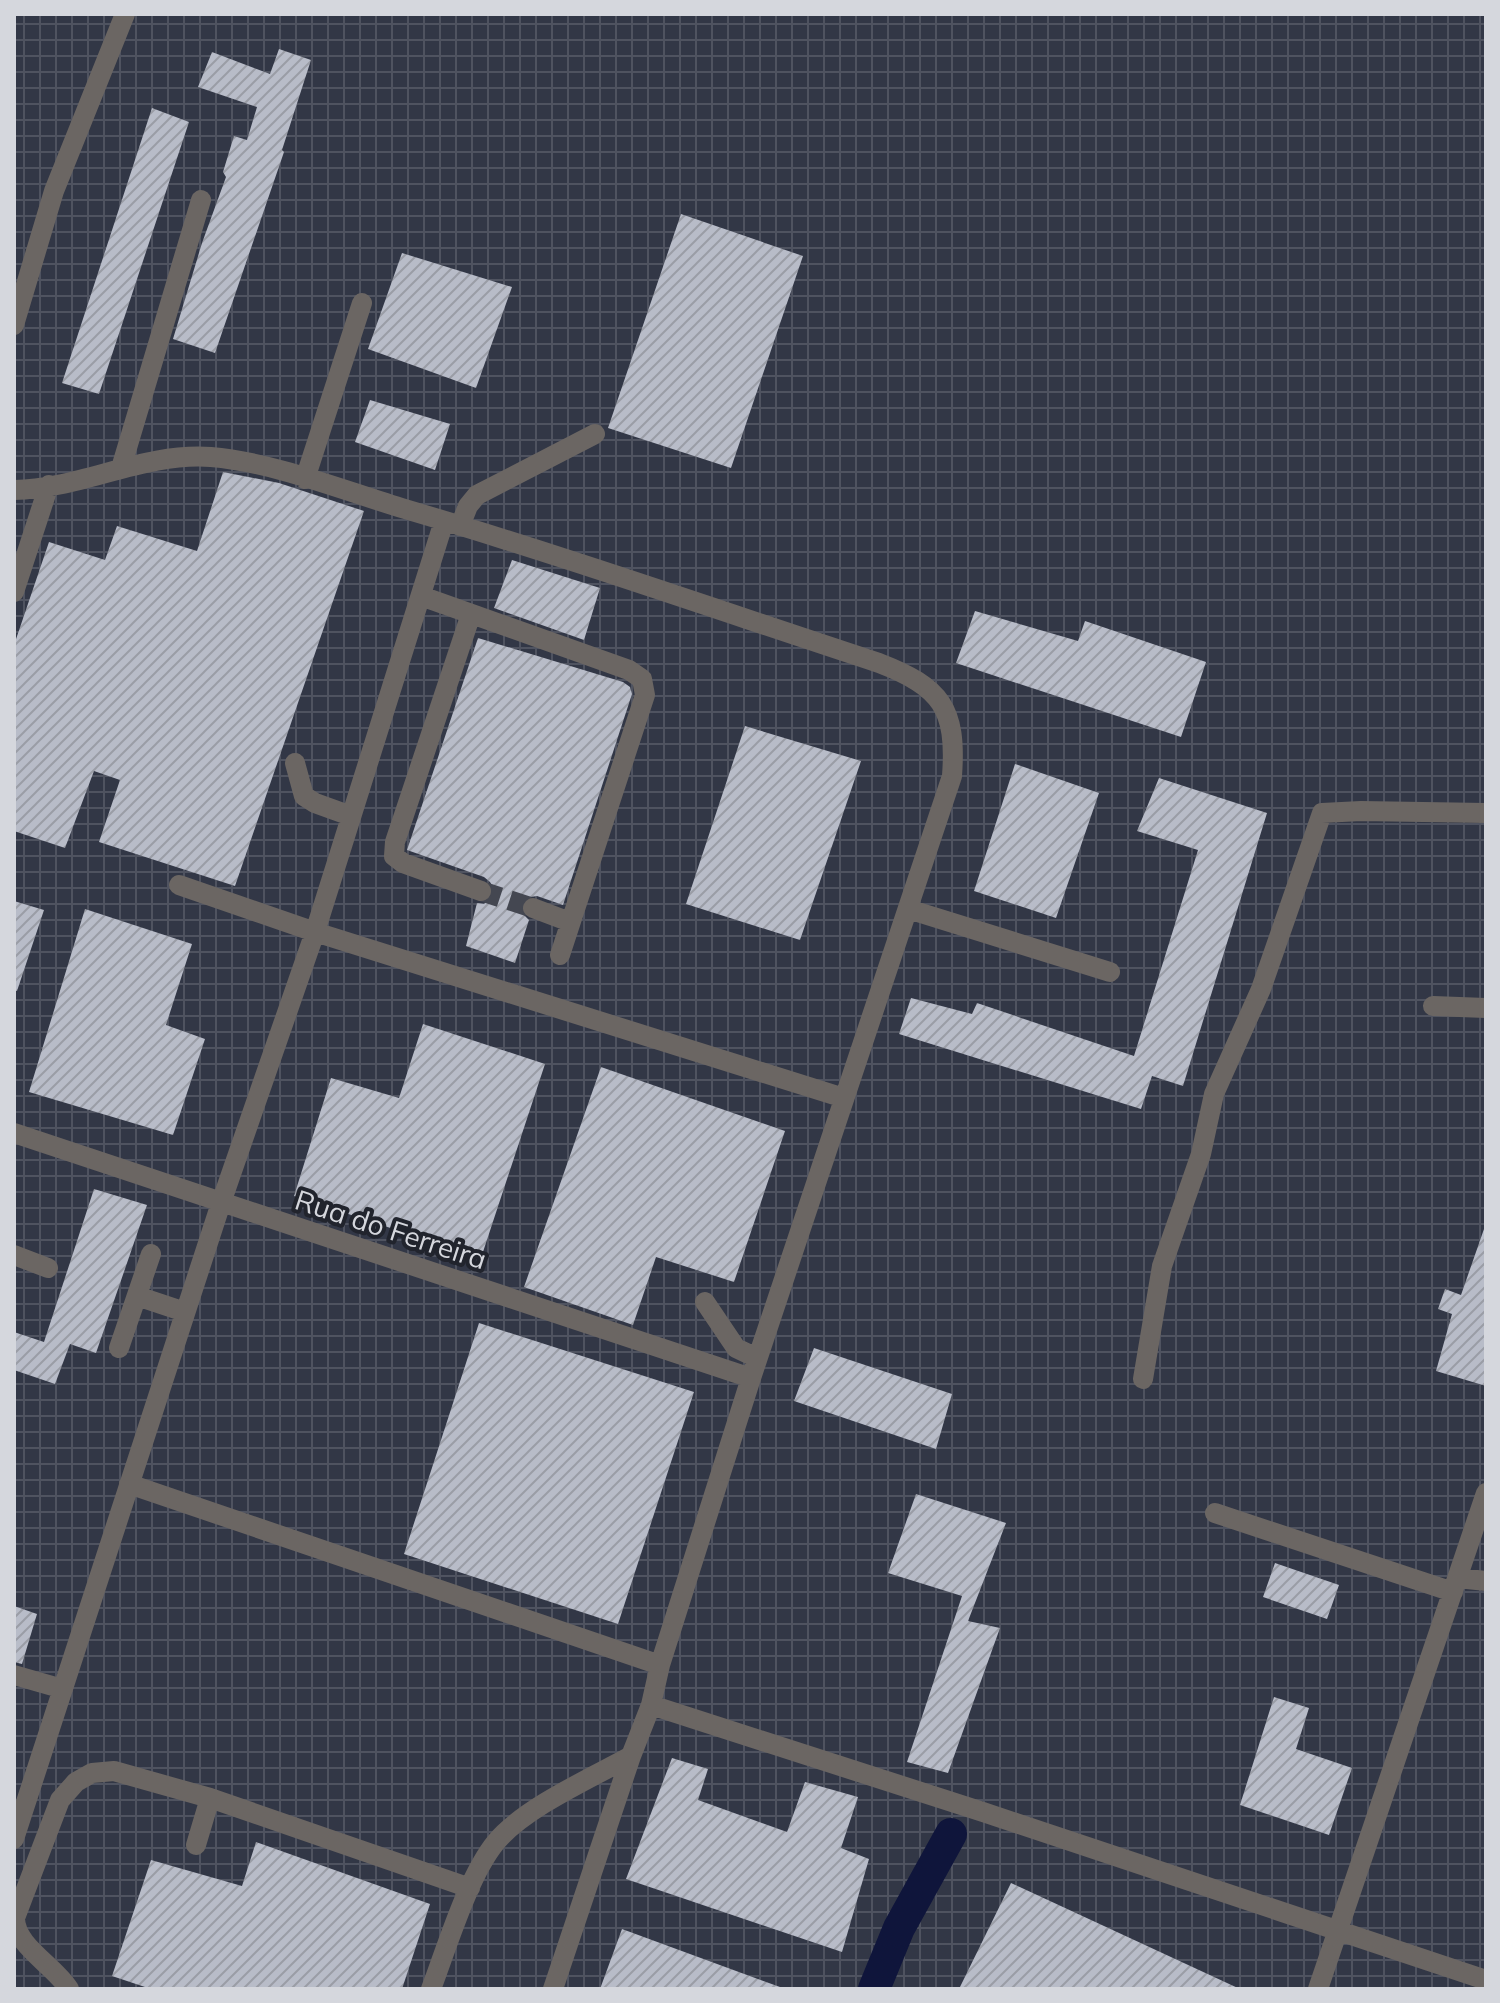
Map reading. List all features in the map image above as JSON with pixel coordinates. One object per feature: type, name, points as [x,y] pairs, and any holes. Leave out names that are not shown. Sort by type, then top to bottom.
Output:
[{"type":"street","points":[[14,325],[54,191],[125,14]]},
{"type":"street","points":[[121,468],[201,200]]},
{"type":"street","points":[[305,479],[362,303]]},
{"type":"street","points":[[14,1839],[221,1203],[315,932],[421,596],[452,523],[477,495],[595,434]]},
{"type":"street","points":[[14,490],[49,485],[164,458],[211,457],[257,465],[452,523],[879,663],[910,675],[929,687],[943,706],[950,723],[954,748],[952,776],[754,1368],[660,1665],[651,1705],[553,1989]]},
{"type":"street","points":[[14,592],[49,485]]},
{"type":"street","points":[[421,596],[629,670],[642,679],[645,695],[560,955]]},
{"type":"street","points":[[471,614],[395,842],[394,856],[403,863],[481,891]]},
{"type":"street","points":[[295,763],[304,796],[351,816]]},
{"type":"street","points":[[1143,1379],[1162,1266],[1201,1154],[1214,1094],[1261,989],[1322,813],[1486,813]]},
{"type":"street","points":[[179,885],[315,932],[844,1098]]},
{"type":"street","points":[[533,908],[570,922]]},
{"type":"street","points":[[908,909],[1110,972]]},
{"type":"street","points":[[1433,1006],[1486,1008]]},
{"type":"street","name":"Rua do Ferreira","points":[[14,1133],[221,1203],[754,1368]]},
{"type":"street","points":[[119,1348],[151,1254]]},
{"type":"street","points":[[14,1255],[48,1268]]},
{"type":"street","points":[[137,1296],[185,1312]]},
{"type":"street","points":[[705,1302],[736,1348],[754,1368]]},
{"type":"street","points":[[129,1484],[660,1665]]},
{"type":"street","points":[[1318,1989],[1486,1493]]},
{"type":"street","points":[[1215,1513],[1456,1585],[1486,1581]]},
{"type":"street","points":[[14,1675],[63,1689]]},
{"type":"street","points":[[651,1705],[1486,1980]]},
{"type":"street","points":[[431,1989],[470,1888],[496,1843],[520,1821],[631,1756]]},
{"type":"street","points":[[69,1989],[53,1967],[23,1942],[15,1928],[15,1918],[60,1800],[76,1782],[92,1773],[114,1771],[210,1798],[470,1888]]},
{"type":"street","points":[[196,1845],[210,1798]]},
{"type":"shaded area","points":[[14,14],[1486,14],[1486,1989],[14,1989]]},
{"type":"building","points":[[279,49],[311,60],[282,150],[284,152],[215,353],[173,339],[226,177],[223,172],[234,136],[247,140],[257,107],[198,87],[212,52],[270,74]]},
{"type":"building","points":[[152,108],[189,122],[99,394],[62,383]]},
{"type":"building","points":[[681,214],[803,256],[731,468],[608,428]]},
{"type":"building","points":[[402,253],[512,287],[476,388],[368,349]]},
{"type":"building","points":[[370,400],[450,424],[435,470],[355,442]]},
{"type":"building","points":[[223,472],[279,483],[364,511],[235,886],[99,842],[120,780],[94,771],[65,848],[14,831],[14,645],[49,542],[105,560],[117,526],[197,551]]},
{"type":"building","points":[[512,560],[600,588],[584,640],[494,608]]},
{"type":"building","points":[[975,611],[1078,641],[1085,621],[1206,662],[1181,737],[956,663]]},
{"type":"building","points":[[478,638],[623,682],[630,687],[632,694],[563,905],[537,896],[524,898],[520,911],[529,920],[515,963],[466,946],[477,903],[484,904],[493,896],[494,889],[490,882],[484,877],[407,850]]},
{"type":"building","points":[[745,726],[861,761],[800,940],[686,904]]},
{"type":"building","points":[[1015,764],[1099,793],[1056,918],[974,891]]},
{"type":"building","points":[[1159,778],[1267,813],[1183,1086],[1152,1076],[1141,1109],[899,1034],[911,998],[972,1014],[977,1003],[1134,1056],[1198,850],[1137,831]]},
{"type":"building","points":[[14,901],[44,910],[17,991],[14,991]]},
{"type":"building","points":[[85,909],[192,944],[166,1025],[205,1039],[173,1135],[29,1092]]},
{"type":"building","points":[[423,1024],[545,1064],[481,1258],[294,1196],[331,1078],[399,1098]]},
{"type":"building","points":[[601,1067],[785,1131],[734,1282],[656,1257],[633,1325],[524,1287]]},
{"type":"building","points":[[94,1189],[147,1205],[96,1353],[70,1344],[55,1384],[14,1370],[14,1332],[44,1342]]},
{"type":"building","points":[[1484,1229],[1486,1386],[1436,1371],[1452,1314],[1438,1309],[1445,1289],[1461,1295]]},
{"type":"building","points":[[479,1323],[694,1392],[618,1624],[404,1554]]},
{"type":"building","points":[[814,1348],[952,1394],[936,1449],[794,1401]]},
{"type":"building","points":[[916,1494],[1006,1523],[968,1621],[1000,1628],[948,1773],[907,1762],[962,1596],[888,1573]]},
{"type":"building","points":[[1275,1563],[1339,1585],[1327,1619],[1263,1597]]},
{"type":"building","points":[[14,1606],[37,1614],[22,1664],[14,1662]]},
{"type":"building","points":[[1274,1697],[1309,1708],[1296,1749],[1352,1768],[1329,1835],[1240,1805]]},
{"type":"building","points":[[672,1758],[708,1769],[698,1800],[787,1832],[805,1782],[858,1797],[841,1848],[869,1859],[842,1952],[626,1879]]},
{"type":"building","points":[[256,1842],[430,1904],[402,1989],[151,1989],[112,1976],[151,1860],[242,1886]]},
{"type":"building","points":[[1011,1883],[1240,1989],[959,1989]]},
{"type":"building","points":[[622,1929],[780,1987],[780,1989],[600,1989]]},
{"type":"waterway","points":[[874,1989],[899,1928],[951,1834]]},
{"type":"tunnel","points":[[481,891],[533,908]]}]
